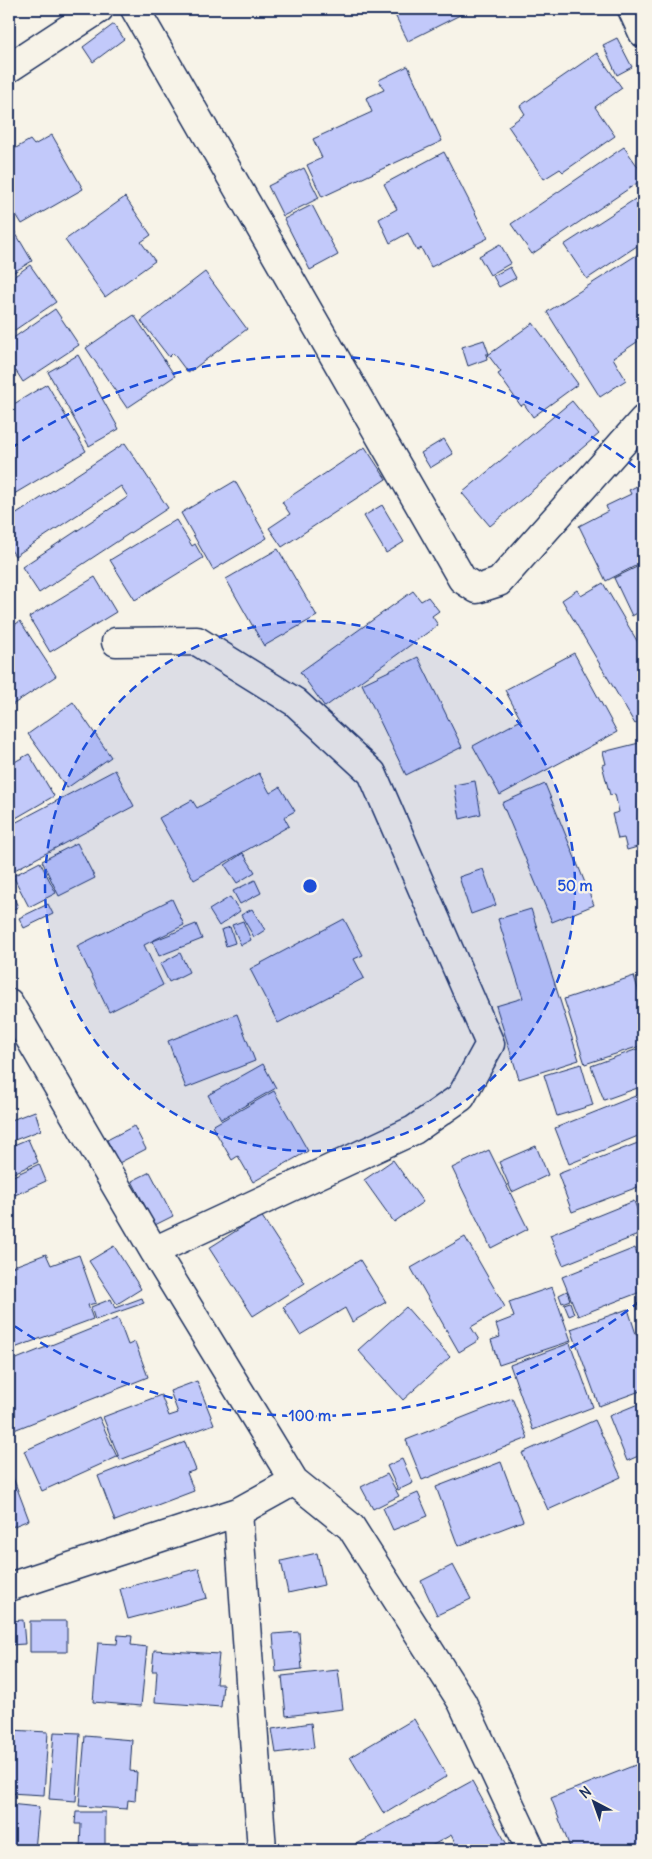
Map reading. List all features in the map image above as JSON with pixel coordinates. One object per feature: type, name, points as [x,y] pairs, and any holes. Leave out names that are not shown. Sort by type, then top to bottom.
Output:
[{"type":"street","points":[[9,68],[99,9]]},
{"type":"street","points":[[135,9],[462,579],[477,589],[499,582],[643,420]]},
{"type":"street","points":[[632,9],[643,33]]},
{"type":"street","points":[[116,642],[198,641],[295,702],[372,774],[490,1044],[461,1097],[414,1130],[154,1251]]},
{"type":"street","points":[[9,1003],[154,1251],[294,1481],[351,1527],[462,1702],[531,1850]]},
{"type":"street","points":[[9,1586],[238,1512],[294,1481]]},
{"type":"street","points":[[238,1512],[262,1850]]},
{"type":"building","points":[[392,9],[472,9],[408,41]]},
{"type":"building","points":[[114,24],[124,39],[93,62],[83,47]]},
{"type":"building","points":[[617,38],[632,67],[617,75],[603,45]]},
{"type":"building","points":[[597,53],[622,88],[595,107],[615,136],[563,172],[560,169],[544,179],[508,126],[525,114],[520,106]]},
{"type":"building","points":[[408,66],[442,141],[322,197],[307,165],[322,158],[313,139],[372,112],[366,98],[384,90],[379,80]]},
{"type":"building","points":[[52,135],[83,189],[22,224],[9,203],[9,152],[30,140],[34,145]]},
{"type":"building","points":[[624,147],[643,174],[643,179],[532,254],[511,224]]},
{"type":"building","points":[[444,152],[488,238],[431,267],[421,248],[417,251],[408,233],[390,243],[379,219],[397,209],[384,184]]},
{"type":"building","points":[[304,168],[319,198],[283,216],[268,186]]},
{"type":"building","points":[[643,194],[643,242],[587,279],[564,245]]},
{"type":"building","points":[[125,197],[151,235],[141,242],[155,261],[105,297],[65,240]]},
{"type":"building","points":[[312,205],[338,255],[310,270],[284,219]]},
{"type":"building","points":[[9,222],[32,261],[9,275]]},
{"type":"building","points":[[500,244],[511,263],[490,275],[479,256]]},
{"type":"building","points":[[643,251],[643,338],[613,358],[626,380],[600,397],[547,312]]},
{"type":"building","points":[[30,265],[56,302],[9,334],[9,280]]},
{"type":"building","points":[[510,267],[516,278],[499,287],[493,276]]},
{"type":"building","points":[[205,272],[247,329],[188,373],[173,353],[169,357],[141,321]]},
{"type":"building","points":[[55,309],[79,345],[23,382],[16,371],[9,376],[9,341]]},
{"type":"building","points":[[134,315],[175,376],[127,408],[86,348]]},
{"type":"building","points":[[533,323],[578,384],[533,417],[524,404],[521,406],[498,374],[501,372],[488,355]]},
{"type":"building","points":[[484,340],[489,354],[486,354],[487,359],[468,366],[462,347]]},
{"type":"building","points":[[78,355],[119,429],[89,446],[48,372]]},
{"type":"building","points":[[47,384],[86,451],[9,497],[9,407]]},
{"type":"building","points":[[572,401],[599,434],[490,526],[462,493]]},
{"type":"building","points":[[444,439],[453,454],[430,468],[421,453]]},
{"type":"building","points":[[125,443],[168,508],[39,593],[22,567],[128,497],[121,486],[15,556],[9,547],[9,519]]},
{"type":"building","points":[[365,447],[386,479],[282,547],[269,528],[290,514],[282,502]]},
{"type":"building","points":[[235,481],[267,538],[213,570],[181,513]]},
{"type":"building","points":[[643,483],[643,562],[606,581],[579,526],[608,511],[606,506],[631,494],[629,490]]},
{"type":"building","points":[[382,505],[404,542],[386,553],[364,516]]},
{"type":"building","points":[[176,520],[192,546],[195,544],[203,558],[135,600],[110,560]]},
{"type":"building","points":[[278,549],[317,616],[264,646],[226,579]]},
{"type":"building","points":[[643,564],[643,610],[632,616],[614,578]]},
{"type":"building","points":[[95,577],[116,612],[50,652],[29,617]]},
{"type":"building","points":[[603,583],[643,651],[643,719],[635,724],[562,600],[577,590],[581,596]]},
{"type":"building","points":[[413,591],[421,601],[428,597],[439,611],[432,616],[438,625],[325,707],[300,672]]},
{"type":"building","points":[[20,621],[56,676],[9,707],[9,629]]},
{"type":"building","points":[[574,653],[617,732],[500,795],[473,746],[521,720],[505,690]]},
{"type":"building","points":[[418,657],[462,747],[406,775],[362,684]]},
{"type":"building","points":[[73,702],[111,757],[67,788],[28,734]]},
{"type":"building","points":[[643,742],[643,856],[641,846],[627,850],[624,838],[618,839],[612,814],[619,812],[615,794],[610,795],[602,765],[606,764],[603,752]]},
{"type":"building","points":[[29,754],[54,796],[9,822],[9,765]]},
{"type":"building","points":[[115,770],[134,806],[9,873],[9,826]]},
{"type":"building","points":[[259,773],[270,793],[280,787],[295,811],[284,817],[289,826],[194,880],[159,818],[192,800],[197,808]]},
{"type":"building","points":[[475,781],[481,814],[460,819],[454,785]]},
{"type":"building","points":[[545,784],[594,905],[552,922],[502,803]]},
{"type":"building","points":[[77,843],[95,878],[59,896],[42,861]]},
{"type":"building","points":[[243,853],[255,872],[237,883],[225,865]]},
{"type":"building","points":[[40,862],[56,893],[29,907],[13,876]]},
{"type":"building","points":[[483,869],[496,905],[471,914],[459,877]]},
{"type":"building","points":[[255,880],[261,893],[240,904],[233,891]]},
{"type":"building","points":[[9,887],[18,907],[9,911]]},
{"type":"building","points":[[230,897],[240,911],[219,926],[209,910]]},
{"type":"building","points":[[172,899],[184,925],[144,945],[163,985],[109,1012],[77,946]]},
{"type":"building","points":[[48,904],[53,914],[24,928],[19,918]]},
{"type":"building","points":[[252,909],[265,930],[254,937],[241,915]]},
{"type":"building","points":[[531,909],[579,1060],[519,1079],[496,1006],[523,998],[498,919]]},
{"type":"building","points":[[344,919],[363,955],[354,959],[364,978],[278,1023],[250,969]]},
{"type":"building","points":[[243,921],[251,940],[241,945],[232,925]]},
{"type":"building","points":[[196,924],[202,939],[159,956],[153,941]]},
{"type":"building","points":[[230,927],[235,943],[226,946],[221,930]]},
{"type":"building","points":[[180,953],[189,972],[169,982],[160,964]]},
{"type":"building","points":[[634,976],[643,1005],[643,1045],[585,1064],[564,999]]},
{"type":"building","points":[[237,1014],[255,1061],[186,1088],[168,1041]]},
{"type":"building","points":[[643,1047],[643,1086],[604,1100],[591,1066]]},
{"type":"building","points":[[263,1064],[276,1088],[221,1119],[208,1095]]},
{"type":"building","points":[[581,1064],[593,1105],[557,1116],[544,1075]]},
{"type":"building","points":[[274,1091],[308,1151],[253,1182],[238,1156],[232,1160],[212,1126]]},
{"type":"building","points":[[643,1093],[643,1134],[569,1164],[555,1128]]},
{"type":"building","points":[[35,1111],[41,1130],[12,1141],[9,1121]]},
{"type":"building","points":[[134,1126],[146,1149],[119,1163],[107,1140]]},
{"type":"building","points":[[28,1139],[38,1162],[9,1175],[9,1147]]},
{"type":"building","points":[[643,1141],[643,1185],[572,1212],[558,1174]]},
{"type":"building","points":[[536,1146],[548,1175],[512,1192],[499,1162]]},
{"type":"building","points":[[489,1150],[528,1229],[491,1248],[452,1168]]},
{"type":"building","points":[[393,1160],[423,1202],[394,1222],[364,1180]]},
{"type":"building","points":[[39,1164],[46,1181],[15,1195],[9,1178]]},
{"type":"building","points":[[150,1172],[173,1216],[155,1225],[132,1181]]},
{"type":"building","points":[[634,1201],[643,1224],[643,1233],[563,1265],[550,1235]]},
{"type":"building","points":[[261,1215],[305,1283],[253,1316],[209,1248]]},
{"type":"building","points":[[465,1237],[505,1307],[471,1327],[479,1340],[459,1352],[411,1268]]},
{"type":"building","points":[[114,1246],[141,1289],[117,1304],[89,1261]]},
{"type":"building","points":[[635,1248],[643,1268],[643,1291],[578,1316],[562,1277]]},
{"type":"building","points":[[46,1254],[51,1265],[79,1255],[96,1303],[88,1305],[93,1319],[9,1350],[9,1268]]},
{"type":"building","points":[[360,1260],[386,1302],[352,1322],[345,1308],[300,1335],[283,1307]]},
{"type":"building","points":[[552,1287],[571,1341],[499,1365],[491,1340],[500,1337],[496,1324],[514,1317],[509,1302]]},
{"type":"building","points":[[567,1291],[570,1300],[562,1303],[559,1295]]},
{"type":"building","points":[[142,1298],[144,1303],[95,1320],[91,1307],[111,1299],[115,1308]]},
{"type":"building","points":[[570,1302],[574,1314],[569,1316],[564,1304]]},
{"type":"building","points":[[406,1307],[450,1357],[403,1400],[358,1350]]},
{"type":"building","points":[[628,1309],[636,1334],[643,1331],[643,1390],[599,1406],[571,1329]]},
{"type":"building","points":[[118,1318],[128,1345],[135,1342],[148,1377],[9,1432],[9,1362]]},
{"type":"building","points":[[570,1343],[593,1407],[533,1430],[510,1365]]},
{"type":"building","points":[[197,1381],[214,1424],[120,1460],[103,1417],[161,1395],[169,1416],[178,1413],[170,1391]]},
{"type":"building","points":[[512,1398],[528,1438],[422,1480],[406,1440]]},
{"type":"building","points":[[643,1402],[643,1454],[627,1461],[609,1416]]},
{"type":"building","points":[[99,1417],[117,1457],[42,1491],[24,1451]]},
{"type":"building","points":[[595,1420],[621,1477],[548,1510],[522,1453]]},
{"type":"building","points":[[185,1442],[196,1470],[187,1473],[194,1491],[115,1521],[98,1476]]},
{"type":"building","points":[[402,1459],[413,1483],[398,1490],[387,1466]]},
{"type":"building","points":[[501,1462],[523,1521],[458,1546],[436,1487]]},
{"type":"building","points":[[9,1467],[29,1520],[9,1528]]},
{"type":"building","points":[[387,1474],[399,1496],[373,1509],[361,1487]]},
{"type":"building","points":[[418,1493],[428,1516],[393,1530],[383,1508]]},
{"type":"building","points":[[317,1553],[324,1585],[288,1593],[281,1561]]},
{"type":"building","points":[[453,1565],[471,1599],[437,1615],[421,1581]]},
{"type":"building","points":[[199,1568],[207,1598],[128,1619],[120,1589]]},
{"type":"building","points":[[23,1620],[25,1644],[9,1645],[9,1621]]},
{"type":"building","points":[[30,1621],[67,1621],[67,1652],[30,1652]]},
{"type":"building","points":[[299,1632],[302,1669],[276,1672],[273,1634]]},
{"type":"building","points":[[118,1635],[132,1636],[131,1645],[147,1647],[141,1706],[93,1702],[98,1643],[117,1644]]},
{"type":"building","points":[[154,1650],[219,1654],[216,1684],[223,1684],[221,1707],[155,1702],[157,1671],[152,1671]]},
{"type":"building","points":[[338,1670],[343,1709],[286,1716],[282,1676]]},
{"type":"building","points":[[414,1719],[447,1776],[384,1814],[350,1757]]},
{"type":"building","points":[[311,1723],[314,1748],[276,1753],[272,1729]]},
{"type":"building","points":[[10,1730],[48,1732],[44,1795],[9,1793]]},
{"type":"building","points":[[54,1732],[80,1733],[76,1801],[49,1799]]},
{"type":"building","points":[[85,1736],[132,1740],[130,1771],[137,1772],[135,1801],[128,1800],[127,1809],[79,1806]]},
{"type":"building","points":[[643,1762],[643,1850],[571,1850],[551,1798]]},
{"type":"building","points":[[472,1781],[510,1850],[459,1850],[451,1835],[424,1850],[346,1850]]},
{"type":"building","points":[[9,1804],[39,1807],[35,1850],[9,1850]]},
{"type":"building","points":[[76,1812],[105,1812],[105,1850],[80,1850],[81,1824],[75,1824]]},
{"type":"building","points":[[188,1843],[207,1843],[207,1850],[188,1850]]}]
